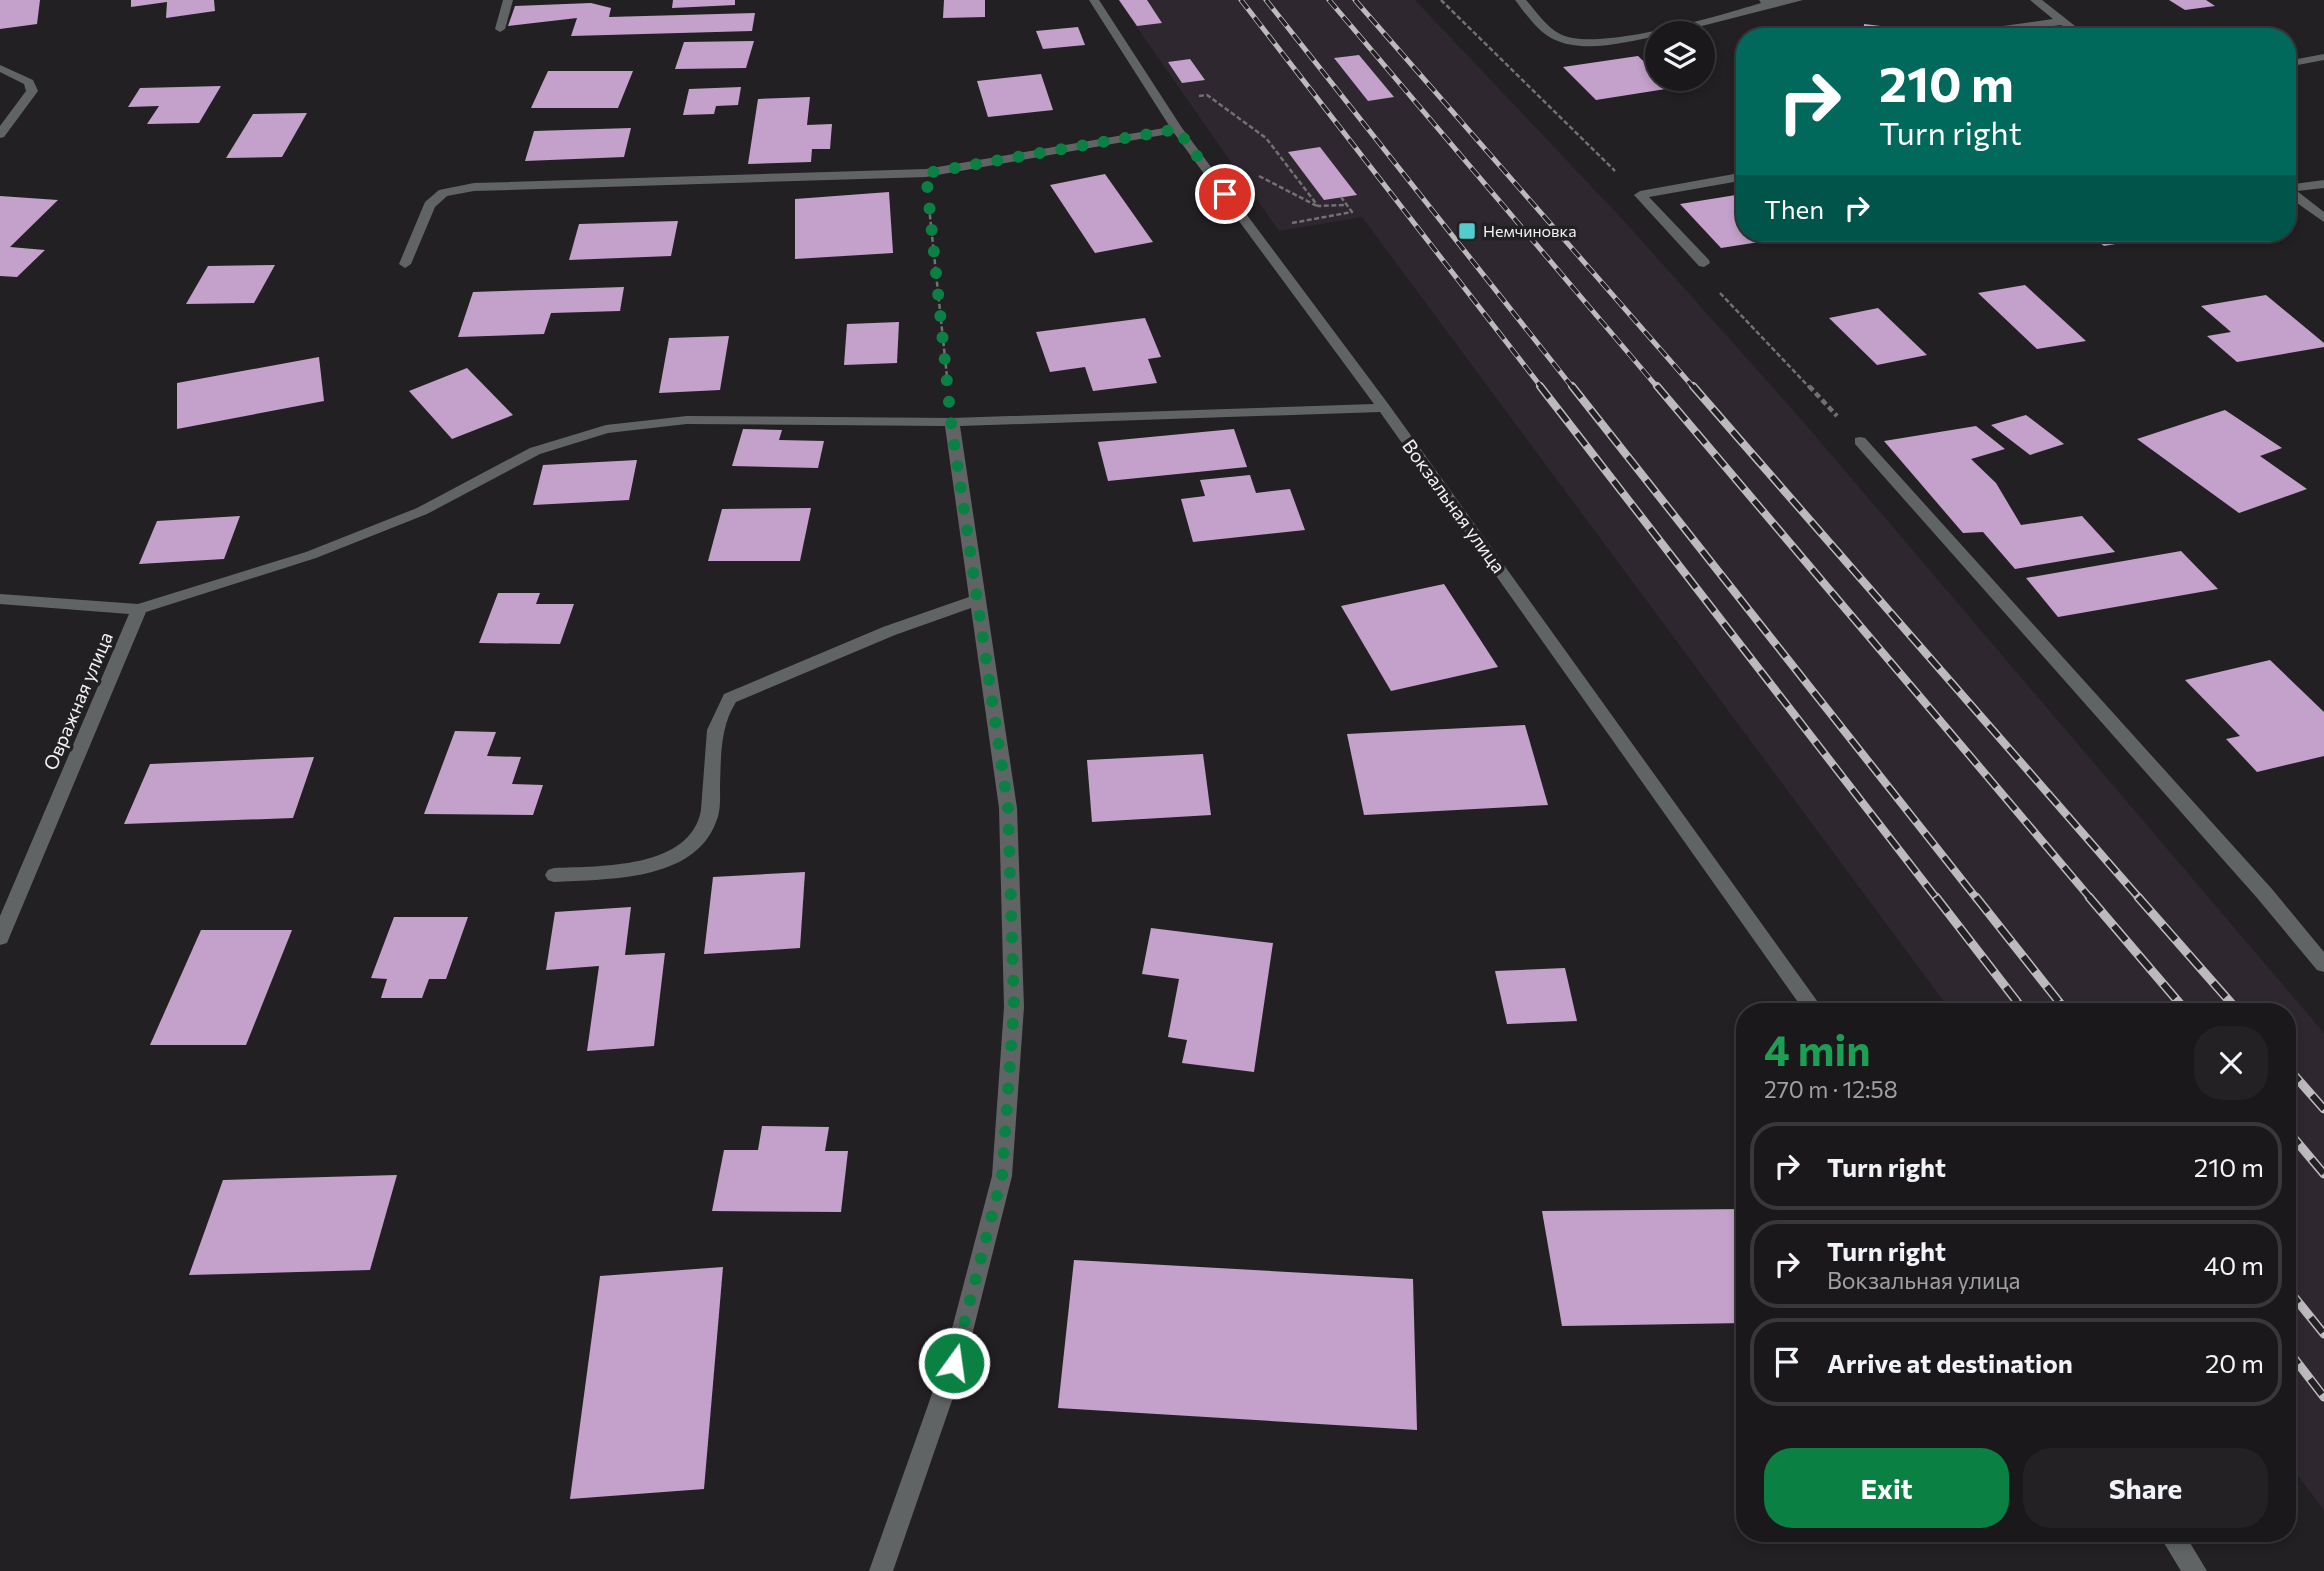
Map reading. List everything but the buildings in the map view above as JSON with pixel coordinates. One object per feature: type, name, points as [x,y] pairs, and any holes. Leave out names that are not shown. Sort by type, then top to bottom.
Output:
[{"type":"street","points":[[500,29],[508,0]]},
{"type":"street","name":"Вокзальная улица","points":[[1094,0],[1177,129],[1384,408],[1810,1003]]},
{"type":"street","points":[[1520,0],[1558,38],[1583,43],[1719,19],[1767,2],[1798,0]]},
{"type":"street","points":[[2035,0],[2072,28]]},
{"type":"street","points":[[2012,28],[2063,21]]},
{"type":"street","points":[[2296,62],[2324,57]]},
{"type":"street","points":[[0,68],[29,82],[32,91],[0,134]]},
{"type":"street","points":[[405,264],[429,205],[443,193],[474,187],[926,173],[1177,129]]},
{"type":"street","points":[[1640,195],[1736,178]]},
{"type":"street","points":[[2296,188],[2324,184]]},
{"type":"street","points":[[1640,195],[1704,262]]},
{"type":"street","points":[[2296,196],[2324,218]]},
{"type":"street","points":[[139,608],[311,555],[422,511],[535,451],[607,429],[687,420],[951,422],[1384,408]]},
{"type":"street","points":[[881,1571],[954,1363],[1002,1176],[1014,1007],[1008,808],[951,422]]},
{"type":"street","points":[[1860,441],[2265,894],[2324,965]]},
{"type":"street","name":"Овражная улица","points":[[0,599],[139,608],[0,938]]},
{"type":"street","points":[[554,875],[634,870],[670,858],[692,842],[707,824],[717,716],[730,698],[889,631],[977,600]]},
{"type":"street","points":[[2176,1542],[2195,1571]]},
{"type":"path","points":[[1441,0],[1640,195]]},
{"type":"path","points":[[1207,95],[1266,138],[1318,206]]},
{"type":"path","points":[[926,173],[951,422]]},
{"type":"path","points":[[1252,173],[1318,206],[1347,205]]},
{"type":"path","points":[[1704,262],[1706,278],[1860,441]]},
{"type":"shaded area","points":[[1118,0],[1415,0],[1624,221],[1800,418],[2324,1033],[2324,1510],[2296,1473],[2296,1003],[1945,1003],[1362,217],[1279,231]]},
{"type":"railway","points":[[1241,0],[1542,388]]},
{"type":"railway","points":[[1266,0],[1573,388]]},
{"type":"railway","points":[[1329,0],[1658,388]]},
{"type":"railway","points":[[1355,0],[1694,388]]},
{"type":"railway","points":[[1540,386],[1937,899]]},
{"type":"railway","points":[[1572,386],[1977,899]]},
{"type":"railway","points":[[1657,386],[2091,899]]},
{"type":"railway","points":[[1693,386],[2140,899]]},
{"type":"railway","points":[[1936,897],[2018,1003]]},
{"type":"railway","points":[[1976,897],[2060,1003]]},
{"type":"railway","points":[[2089,897],[2179,1003]]},
{"type":"railway","points":[[2138,897],[2231,1003]]},
{"type":"railway","points":[[2296,1077],[2324,1109]]},
{"type":"railway","points":[[2296,1141],[2324,1174]]},
{"type":"railway","points":[[2296,1299],[2324,1334]]},
{"type":"railway","points":[[2296,1361],[2324,1397]]},
{"type":"place","name":"Немчиновка","points":[[1467,231]]},
{"type":"route","points":[[954,1363],[1002,1176],[1014,1007],[1008,808],[951,422],[926,173],[1177,129],[1225,194]]}]
